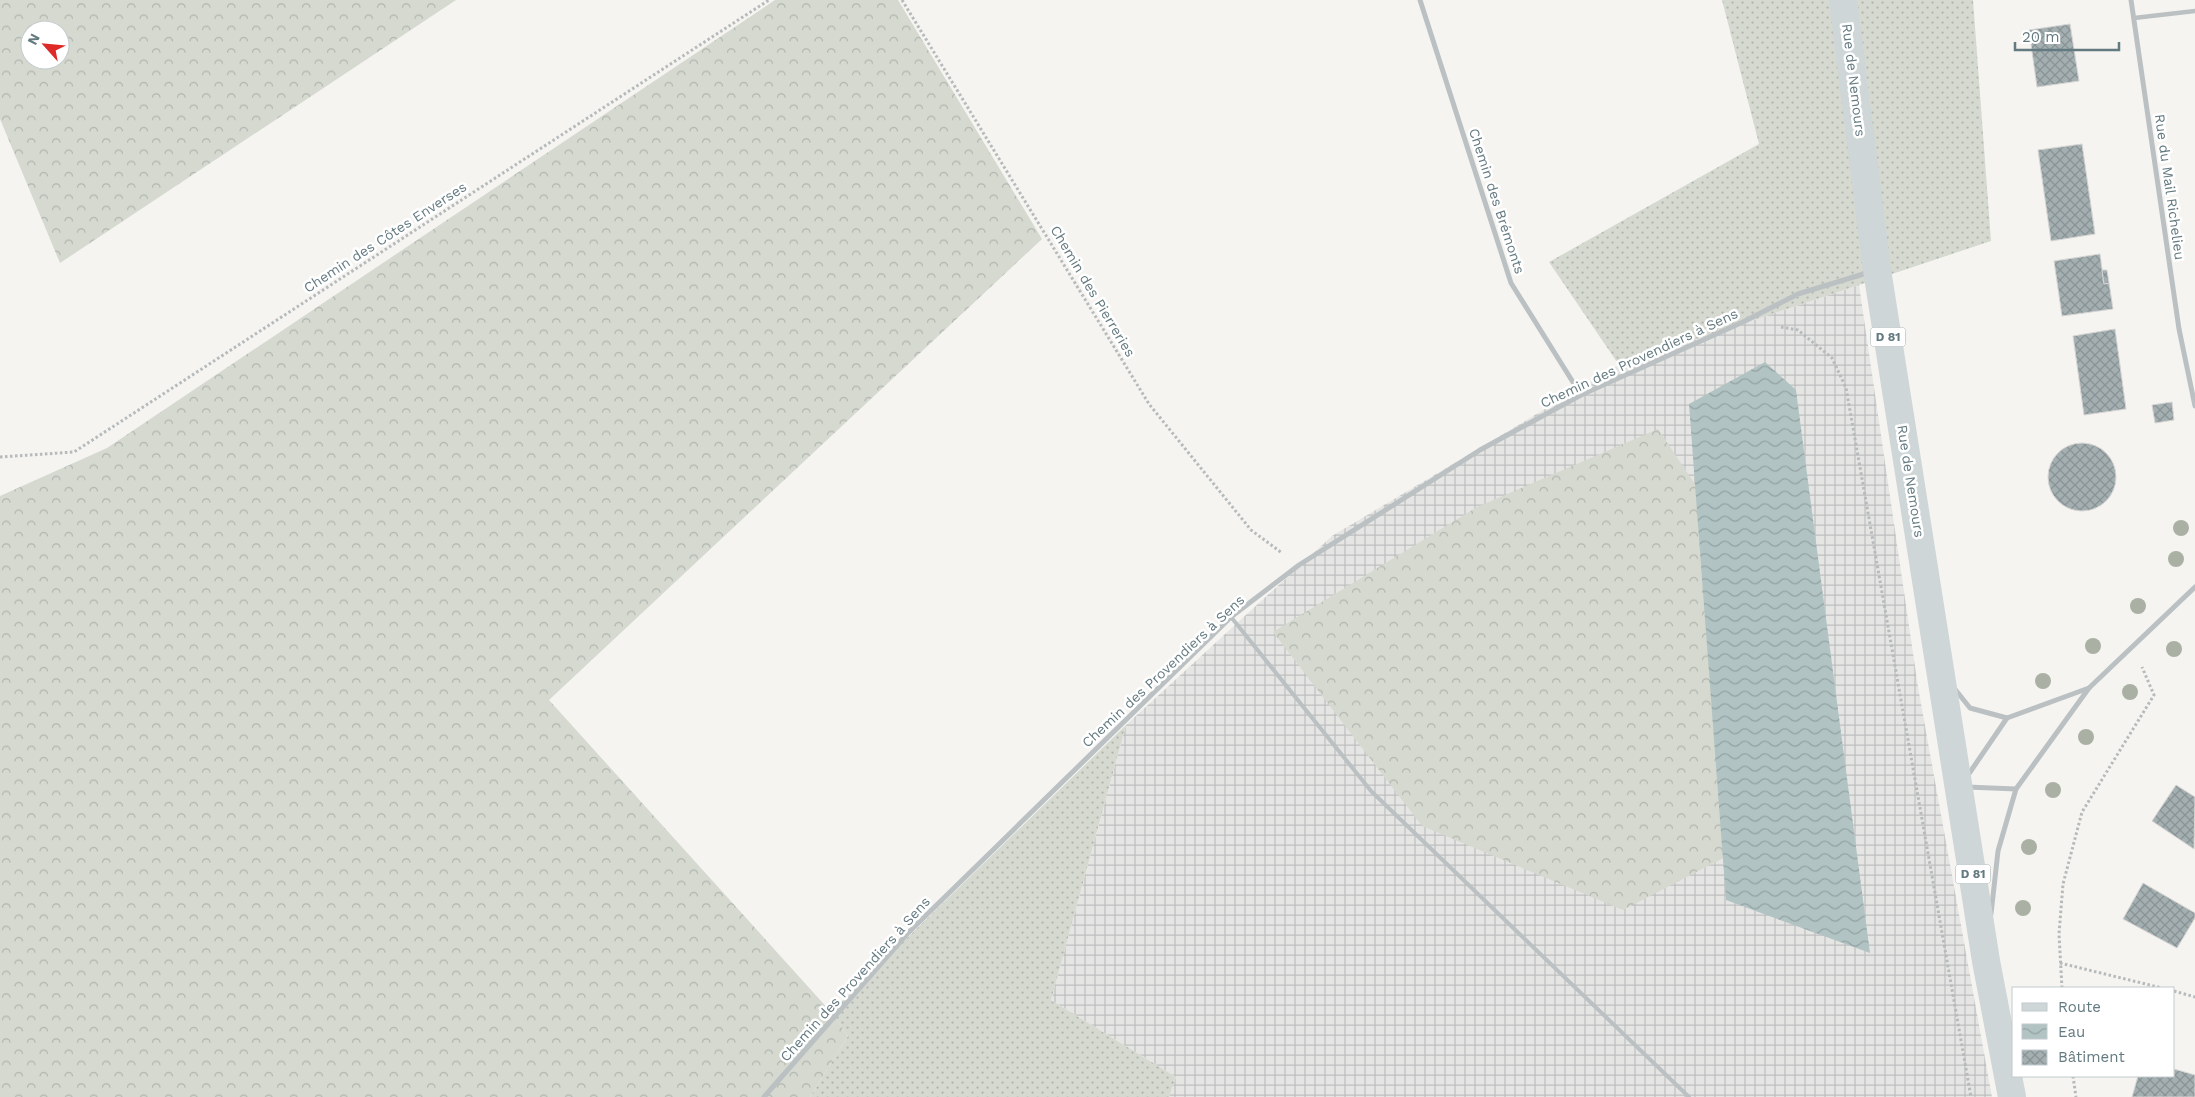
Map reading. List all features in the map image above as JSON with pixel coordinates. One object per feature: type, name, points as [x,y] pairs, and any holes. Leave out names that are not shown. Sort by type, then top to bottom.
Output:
[{"type":"main road","name":"Rue de Nemours","points":[[1844,0],[1877,270],[1986,961]]},
{"type":"main road","name":"D 81","points":[[1986,961],[2012,1097]]},
{"type":"street","name":"Chemin des Brémonts","points":[[1420,0],[1511,284],[1581,395]]},
{"type":"street","name":"Rue du Mail Richelieu","points":[[2131,0],[2179,329],[2195,406]]},
{"type":"street","points":[[2134,18],[2195,11]]},
{"type":"street","name":"Chemin des Provendiers à Sens","points":[[764,1097],[907,934],[1231,617],[1299,566],[1480,450],[1581,395],[1743,322],[1798,294],[1877,270]]},
{"type":"street","points":[[1990,924],[1998,851],[2016,789],[2089,688],[2195,587]]},
{"type":"street","points":[[1942,673],[1970,708],[2007,718],[2089,688]]},
{"type":"street","points":[[1960,787],[2007,718]]},
{"type":"street","points":[[1960,787],[2016,789]]},
{"type":"street","points":[[1986,961],[1989,934]]},
{"type":"lane","points":[[1231,617],[1371,791],[1689,1097]]},
{"type":"path","name":"Chemin des Côtes Enverses","points":[[0,457],[74,452],[770,0]]},
{"type":"path","name":"Chemin des Pierreries","points":[[902,0],[1149,404],[1251,530],[1299,566]]},
{"type":"path","points":[[1743,322],[1798,330],[1832,358],[1846,388],[1971,1097]]},
{"type":"path","points":[[2062,987],[2059,934],[2063,884],[2082,812],[2154,695],[2141,663]]},
{"type":"path","points":[[2060,963],[2158,987]]},
{"type":"path","points":[[2175,991],[2195,996]]},
{"type":"path","points":[[2073,1077],[2076,1097]]},
{"type":"shaded area","points":[[1859,285],[1918,687],[1992,1097],[1169,1097],[1176,1077],[1051,1000],[1126,725],[1332,536],[1619,365]]},
{"type":"green space","points":[[0,0],[456,0],[60,263],[0,119]]},
{"type":"green space","points":[[775,0],[898,0],[1042,239],[549,700],[831,1012],[848,1036],[810,1097],[0,1097],[0,496],[107,448]]},
{"type":"green space","points":[[1722,0],[1973,0],[1991,241],[1619,365],[1549,262],[1759,144]]},
{"type":"green space","points":[[1658,429],[1733,541],[1762,838],[1623,910],[1422,826],[1273,632],[1477,507]]},
{"type":"green space","points":[[1126,725],[1051,1000],[1176,1077],[1169,1097],[810,1097],[848,1036],[831,1012]]},
{"type":"water","points":[[1765,362],[1796,390],[1870,953],[1726,900],[1689,404]]},
{"type":"building","points":[[2070,24],[2079,81],[2037,87],[2029,30]]},
{"type":"building","points":[[2082,144],[2095,234],[2051,241],[2038,150]]},
{"type":"building","points":[[2100,254],[2104,284],[2109,283],[2113,309],[2062,316],[2054,261]]},
{"type":"building","points":[[2102,270],[2107,270],[2109,283],[2104,284]]},
{"type":"building","points":[[2115,329],[2126,409],[2084,415],[2073,336]]},
{"type":"building","points":[[2172,402],[2174,420],[2155,423],[2152,405]]},
{"type":"building","points":[[2082,443],[2095,445],[2106,453],[2114,464],[2116,477],[2114,490],[2106,501],[2095,509],[2082,511],[2069,509],[2058,501],[2050,490],[2048,477],[2050,464],[2058,453],[2069,445]]},
{"type":"building","points":[[2176,785],[2195,797],[2194,849],[2152,821]]},
{"type":"building","points":[[2143,883],[2195,913],[2195,918],[2177,948],[2123,919]]},
{"type":"building","points":[[2175,1069],[2195,1075],[2195,1097],[2132,1097],[2138,1077],[2175,1077]]}]
